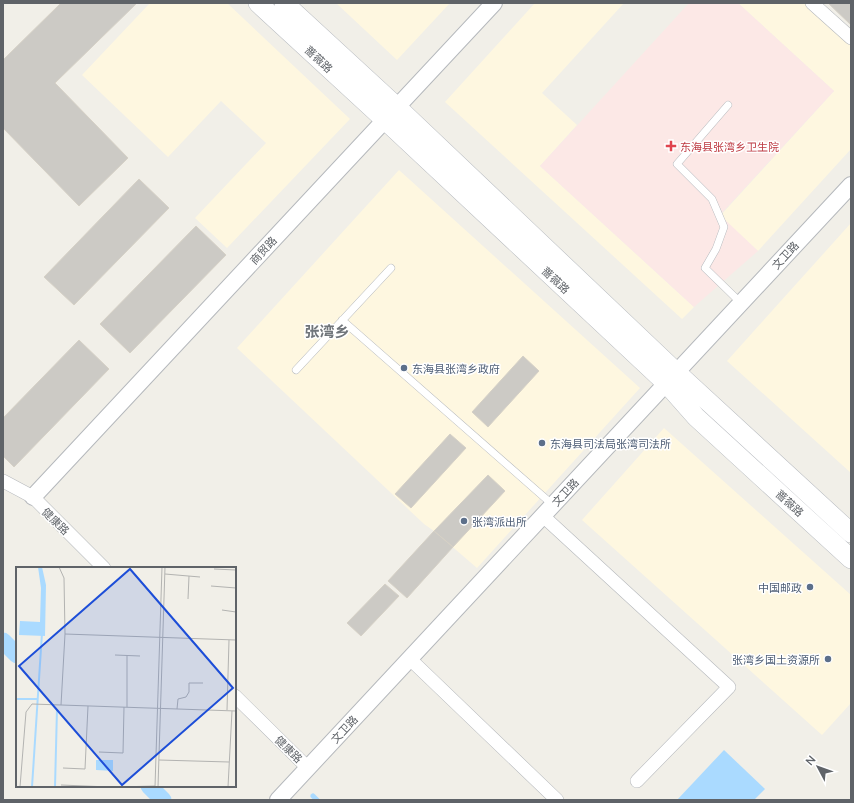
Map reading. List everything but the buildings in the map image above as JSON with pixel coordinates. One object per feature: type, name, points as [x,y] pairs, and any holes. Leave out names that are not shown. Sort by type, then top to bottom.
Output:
[{"type":"main road","name":"蔷薇路","points":[[258,3],[391,113]]},
{"type":"main road","name":"蔷薇路","points":[[284,3],[391,113],[671,378],[851,533]]},
{"type":"main road","name":"蔷薇路","points":[[671,378],[696,418],[851,559]]},
{"type":"street","name":"商贸路","points":[[32,498],[494,3]]},
{"type":"street","points":[[812,3],[851,38]]},
{"type":"street","name":"文卫路","points":[[278,800],[851,184]]},
{"type":"street","name":"健康路","points":[[3,481],[32,498],[103,567]]},
{"type":"street","points":[[548,510],[729,687],[637,781]]},
{"type":"street","points":[[410,659],[557,800]]},
{"type":"street","name":"健康路","points":[[236,697],[308,768]]},
{"type":"lane","points":[[728,105],[677,164],[712,199],[724,227],[716,249],[705,268],[741,303]]},
{"type":"lane","points":[[296,370],[391,268]]},
{"type":"lane","points":[[342,320],[548,510]]},
{"type":"shaded area","points":[[150,3],[227,3],[350,119],[227,248],[195,218],[266,143],[221,101],[168,157],[82,75]]},
{"type":"shaded area","points":[[336,3],[450,3],[397,60]]},
{"type":"shaded area","points":[[535,3],[624,3],[542,93],[577,125],[540,166],[694,307],[682,319],[445,102]]},
{"type":"shaded area","name":"东海县张湾乡卫生院","points":[[689,3],[738,3],[834,91],[720,215],[758,251],[694,307],[540,166]]},
{"type":"shaded area","points":[[738,3],[805,3],[851,45],[851,149],[758,251],[720,216],[834,91]]},
{"type":"shaded area","name":"东海县张湾乡政府","points":[[399,170],[640,388],[477,568],[424,524],[237,348]]},
{"type":"shaded area","points":[[851,223],[851,473],[727,361]]},
{"type":"shaded area","points":[[664,428],[851,595],[851,703],[822,735],[582,520]]},
{"type":"water","points":[[724,750],[765,789],[754,800],[677,800]]},
{"type":"waterway","points":[[3,641],[16,654]]},
{"type":"waterway","points":[[150,787],[163,800]]},
{"type":"waterway","points":[[313,796],[317,800]]},
{"type":"place","name":"东海县张湾乡卫生院","points":[[671,146]]},
{"type":"place","name":"东海县张湾乡政府","points":[[404,368]]},
{"type":"place","name":"东海县司法局张湾司法所","points":[[542,443]]},
{"type":"place","name":"张湾派出所","points":[[464,521]]},
{"type":"place","name":"中国邮政","points":[[810,587]]},
{"type":"place","name":"张湾乡国土资源所","points":[[828,659]]},
{"type":"district","name":"张湾乡","points":[[327,331]]}]
